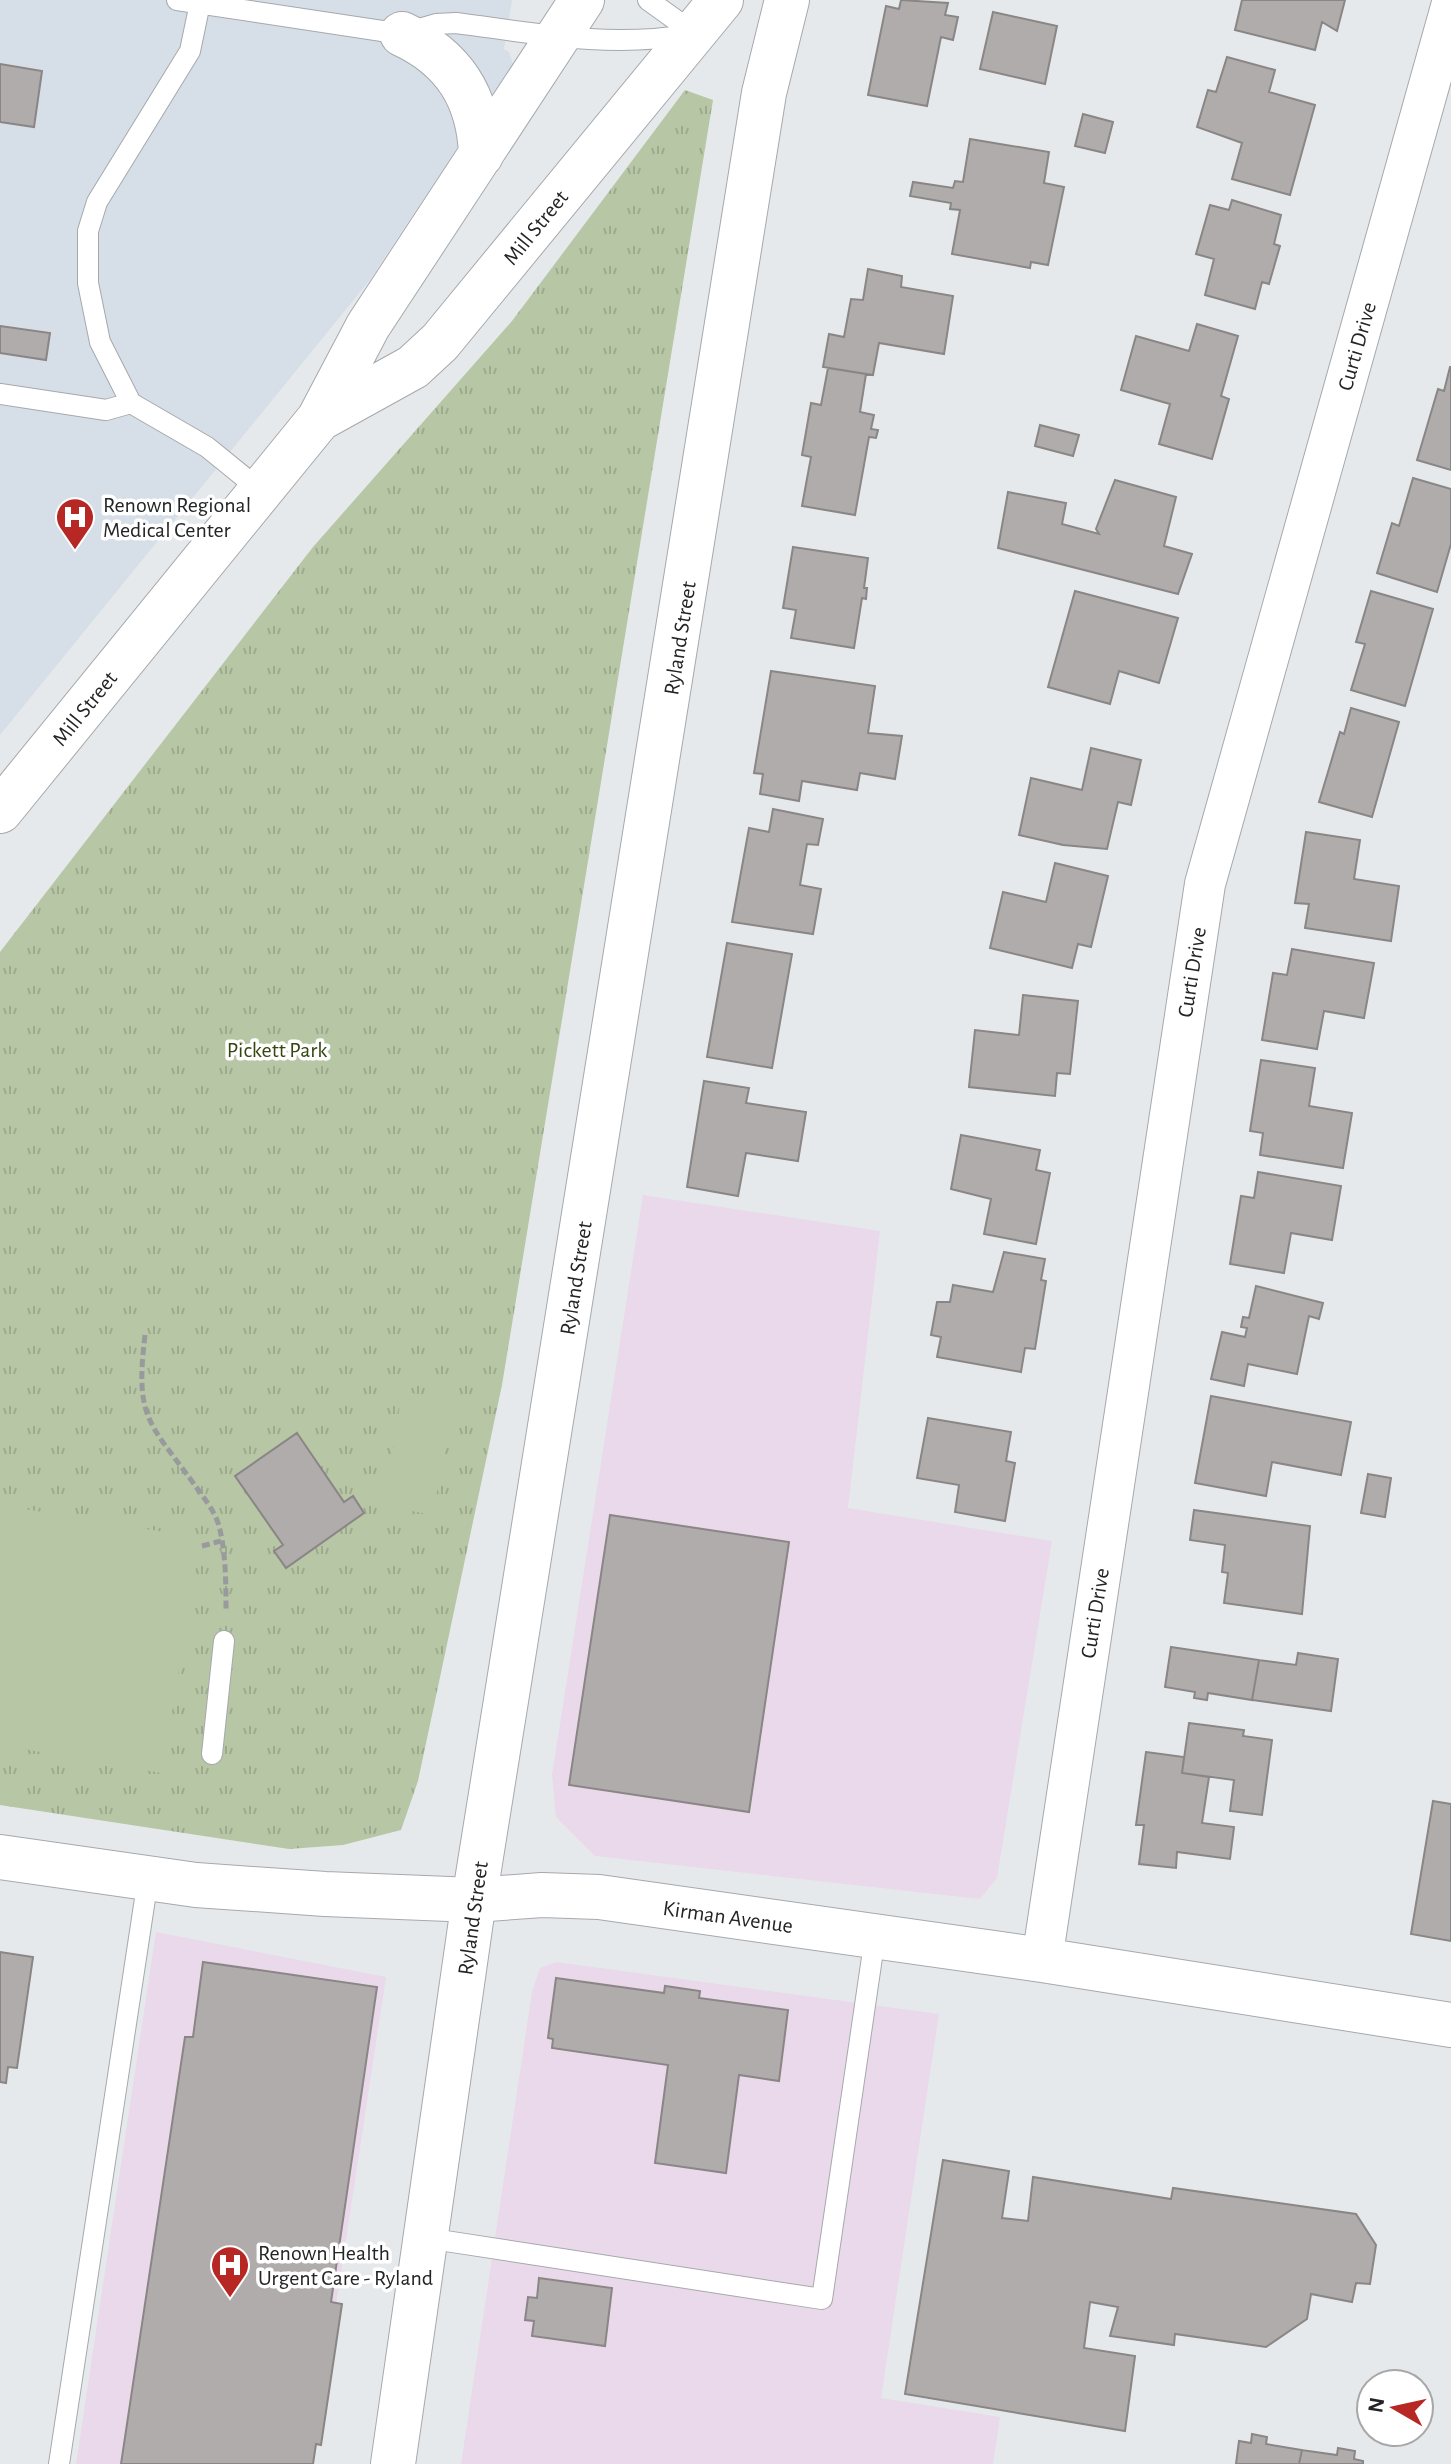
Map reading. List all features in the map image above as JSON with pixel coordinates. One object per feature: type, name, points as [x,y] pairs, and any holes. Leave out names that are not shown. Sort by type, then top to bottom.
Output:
[{"type":"main road","name":"Mill Street","points":[[0,811],[319,419],[368,326],[582,0]]},
{"type":"main road","name":"Mill Street","points":[[319,419],[413,367],[440,342],[721,0]]},
{"type":"main road","points":[[757,0],[764,93]]},
{"type":"main road","points":[[764,93],[787,0]]},
{"type":"main road","points":[[402,34],[437,53],[464,85],[475,108],[481,155]]},
{"type":"main road","name":"Ryland Street","points":[[393,2464],[474,1900],[764,93]]},
{"type":"main road","name":"Kirman Avenue","points":[[0,1857],[148,1879],[325,1894],[474,1900],[542,1895],[599,1897],[1042,1960],[1451,2025]]},
{"type":"street","name":"Curti Drive","points":[[1042,1960],[1205,884],[1451,7]]},
{"type":"lane","points":[[177,0],[402,34],[436,24],[456,23],[557,38],[624,42],[694,33]]},
{"type":"lane","points":[[648,0],[694,33]]},
{"type":"lane","points":[[200,3],[190,51],[110,175],[88,231],[86,257],[95,326],[113,373],[131,403],[207,447],[260,490]]},
{"type":"lane","points":[[0,394],[94,408],[118,409],[131,403]]},
{"type":"lane","points":[[212,1754],[224,1641]]},
{"type":"lane","points":[[59,2464],[148,1879]]},
{"type":"lane","points":[[426,2238],[822,2299],[875,1937]]},
{"type":"path","points":[[145,1335],[140,1374],[143,1408],[158,1439],[210,1505],[219,1525],[226,1608],[224,1641]]},
{"type":"path","points":[[202,1546],[221,1541]]},
{"type":"shaded area","name":"Renown Regional Medical Center","points":[[0,0],[512,0],[504,49],[509,52],[513,64],[369,281],[0,735]]},
{"type":"shaded area","points":[[643,1195],[880,1231],[848,1508],[1052,1541],[997,1878],[980,1899],[595,1856],[556,1817],[552,1775]]},
{"type":"shaded area","points":[[156,1932],[386,1977],[312,2464],[76,2464]]},
{"type":"shaded area","points":[[556,1962],[939,2014],[881,2398],[1000,2417],[993,2464],[461,2464],[532,1992],[540,1968]]},
{"type":"green space","name":"Pickett Park","points":[[685,90],[713,100],[502,1385],[418,1781],[401,1830],[343,1845],[289,1849],[0,1805],[0,952],[313,547],[512,321]]},
{"type":"green space","points":[[402,1392],[453,1398],[433,1515],[384,1506]]},
{"type":"green space","points":[[0,1505],[201,1538],[162,1773],[0,1745]]},
{"type":"building","points":[[901,0],[948,3],[945,15],[958,17],[953,40],[941,37],[927,106],[868,95],[886,6],[899,9]]},
{"type":"building","points":[[1242,0],[1345,0],[1337,31],[1322,22],[1315,50],[1235,30]]},
{"type":"building","points":[[993,12],[1057,26],[1045,84],[980,69]]},
{"type":"building","points":[[1227,57],[1275,70],[1269,92],[1315,105],[1290,195],[1232,179],[1242,143],[1197,127],[1208,90],[1216,92]]},
{"type":"building","points":[[0,64],[42,71],[34,127],[0,122]]},
{"type":"building","points":[[1083,114],[1113,122],[1105,153],[1075,146]]},
{"type":"building","points":[[970,139],[1049,152],[1044,183],[1064,187],[1048,265],[1031,262],[1030,268],[952,254],[960,210],[950,209],[951,203],[910,196],[913,182],[953,188],[955,181],[963,182]]},
{"type":"building","points":[[1232,200],[1281,215],[1274,244],[1280,246],[1269,284],[1262,282],[1255,309],[1205,295],[1214,259],[1196,254],[1210,205],[1229,210]]},
{"type":"building","points":[[868,269],[902,276],[901,287],[953,296],[944,354],[879,343],[873,375],[823,367],[829,334],[844,337],[851,299],[863,300]]},
{"type":"building","points":[[1197,324],[1238,336],[1221,396],[1229,399],[1212,459],[1159,444],[1170,404],[1121,390],[1136,336],[1189,351]]},
{"type":"building","points":[[0,326],[50,333],[46,360],[0,353]]},
{"type":"building","points":[[1450,367],[1451,470],[1417,460],[1438,389],[1444,391]]},
{"type":"building","points":[[828,368],[866,374],[860,412],[874,415],[871,429],[878,430],[876,438],[869,437],[855,515],[802,506],[811,457],[802,455],[811,403],[821,405]]},
{"type":"building","points":[[1040,425],[1079,435],[1073,456],[1035,446]]},
{"type":"building","points":[[1413,478],[1451,489],[1451,544],[1437,592],[1377,573],[1392,523],[1399,526]]},
{"type":"building","points":[[1115,480],[1176,497],[1164,546],[1192,554],[1178,594],[998,548],[1008,492],[1066,503],[1062,524],[1099,534],[1096,529]]},
{"type":"building","points":[[793,547],[868,558],[864,588],[867,588],[866,599],[862,598],[854,648],[791,638],[796,610],[783,608]]},
{"type":"building","points":[[1075,591],[1178,618],[1159,683],[1119,671],[1110,704],[1048,687]]},
{"type":"building","points":[[1371,591],[1433,609],[1405,706],[1351,690],[1365,644],[1356,642]]},
{"type":"building","points":[[771,671],[875,686],[868,733],[902,736],[895,779],[860,773],[857,790],[802,781],[799,801],[760,794],[763,774],[754,773]]},
{"type":"building","points":[[1351,708],[1399,722],[1372,817],[1319,802],[1340,732],[1344,734]]},
{"type":"building","points":[[1091,748],[1141,760],[1131,805],[1118,802],[1107,849],[1063,845],[1019,835],[1031,778],[1082,790]]},
{"type":"building","points":[[773,809],[823,819],[818,845],[807,844],[800,885],[821,889],[813,934],[732,922],[749,828],[769,832]]},
{"type":"building","points":[[1306,832],[1360,840],[1354,879],[1399,886],[1391,941],[1305,928],[1309,904],[1295,903]]},
{"type":"building","points":[[1055,863],[1108,876],[1091,947],[1078,944],[1072,968],[990,948],[1003,892],[1046,902]]},
{"type":"building","points":[[727,943],[792,954],[772,1068],[707,1057]]},
{"type":"building","points":[[1292,949],[1374,963],[1364,1018],[1324,1011],[1317,1049],[1262,1040],[1273,973],[1287,975]]},
{"type":"building","points":[[1023,995],[1078,1001],[1070,1074],[1057,1073],[1055,1096],[969,1087],[975,1030],[1019,1035]]},
{"type":"building","points":[[1261,1060],[1315,1068],[1309,1106],[1352,1113],[1343,1168],[1260,1155],[1263,1133],[1250,1131]]},
{"type":"building","points":[[704,1081],[749,1088],[746,1103],[806,1112],[798,1161],[746,1153],[738,1196],[687,1187]]},
{"type":"building","points":[[961,1135],[1040,1150],[1036,1170],[1050,1173],[1036,1244],[984,1234],[991,1199],[951,1189]]},
{"type":"building","points":[[1258,1172],[1341,1186],[1332,1240],[1291,1233],[1284,1273],[1230,1264],[1241,1196],[1254,1198]]},
{"type":"building","points":[[1004,1252],[1045,1259],[1041,1280],[1046,1281],[1035,1349],[1025,1348],[1021,1372],[937,1357],[941,1337],[931,1335],[937,1302],[950,1302],[953,1285],[993,1292]]},
{"type":"building","points":[[1256,1286],[1323,1303],[1319,1319],[1309,1316],[1297,1374],[1248,1364],[1244,1386],[1211,1379],[1222,1332],[1245,1337],[1247,1328],[1241,1327],[1243,1317],[1249,1318]]},
{"type":"building","points":[[1211,1396],[1351,1422],[1341,1475],[1272,1462],[1266,1496],[1195,1483]]},
{"type":"building","points":[[928,1418],[1011,1432],[1006,1461],[1015,1463],[1005,1521],[955,1512],[959,1485],[917,1478]]},
{"type":"building","points":[[297,1433],[344,1502],[353,1496],[364,1513],[286,1568],[274,1551],[283,1545],[235,1476]]},
{"type":"building","points":[[1368,1474],[1391,1478],[1385,1517],[1361,1513]]},
{"type":"building","points":[[1194,1510],[1310,1526],[1302,1614],[1224,1603],[1228,1573],[1222,1572],[1225,1545],[1190,1540]]},
{"type":"building","points":[[610,1515],[789,1542],[749,1812],[569,1785]]},
{"type":"building","points":[[1171,1647],[1259,1660],[1252,1700],[1208,1693],[1207,1700],[1194,1698],[1195,1692],[1165,1687]]},
{"type":"building","points":[[1298,1653],[1338,1659],[1331,1711],[1252,1700],[1259,1660],[1296,1665]]},
{"type":"building","points":[[1189,1723],[1244,1730],[1243,1736],[1272,1740],[1262,1815],[1230,1811],[1234,1780],[1182,1773]]},
{"type":"building","points":[[1146,1752],[1184,1757],[1182,1773],[1209,1777],[1202,1823],[1234,1827],[1230,1859],[1177,1852],[1176,1868],[1139,1864],[1144,1825],[1136,1825]]},
{"type":"building","points":[[1433,1801],[1451,1804],[1451,1941],[1411,1934]]},
{"type":"building","points":[[0,1952],[33,1957],[17,2068],[8,2067],[6,2083],[0,2082]]},
{"type":"building","points":[[203,1962],[377,1987],[331,2302],[342,2304],[321,2445],[316,2444],[313,2464],[121,2464],[185,2037],[193,2037]]},
{"type":"building","points":[[556,1978],[664,1993],[665,1986],[700,1991],[699,1998],[788,2010],[779,2081],[739,2075],[726,2173],[655,2163],[668,2065],[552,2048],[553,2039],[548,2038]]},
{"type":"building","points":[[943,2160],[1009,2171],[1002,2218],[1028,2221],[1033,2177],[1171,2199],[1173,2188],[1356,2214],[1376,2245],[1370,2284],[1356,2283],[1352,2302],[1311,2294],[1307,2319],[1266,2347],[1175,2334],[1174,2345],[1110,2336],[1118,2307],[1090,2302],[1084,2348],[1135,2356],[1125,2431],[905,2394]]},
{"type":"building","points":[[539,2278],[612,2288],[605,2346],[532,2336],[534,2321],[525,2320],[528,2297],[537,2298]]},
{"type":"building","points":[[1252,2434],[1267,2437],[1266,2444],[1302,2450],[1299,2464],[1236,2464],[1239,2441],[1251,2443]]},
{"type":"building","points":[[1338,2448],[1355,2451],[1354,2459],[1363,2461],[1363,2464],[1299,2464],[1302,2450],[1337,2455]]},
{"type":"place","name":"Renown Regional Medical Center","points":[[75,551]]},
{"type":"place","name":"Renown Health Urgent Care - Ryland","points":[[230,2299]]}]
